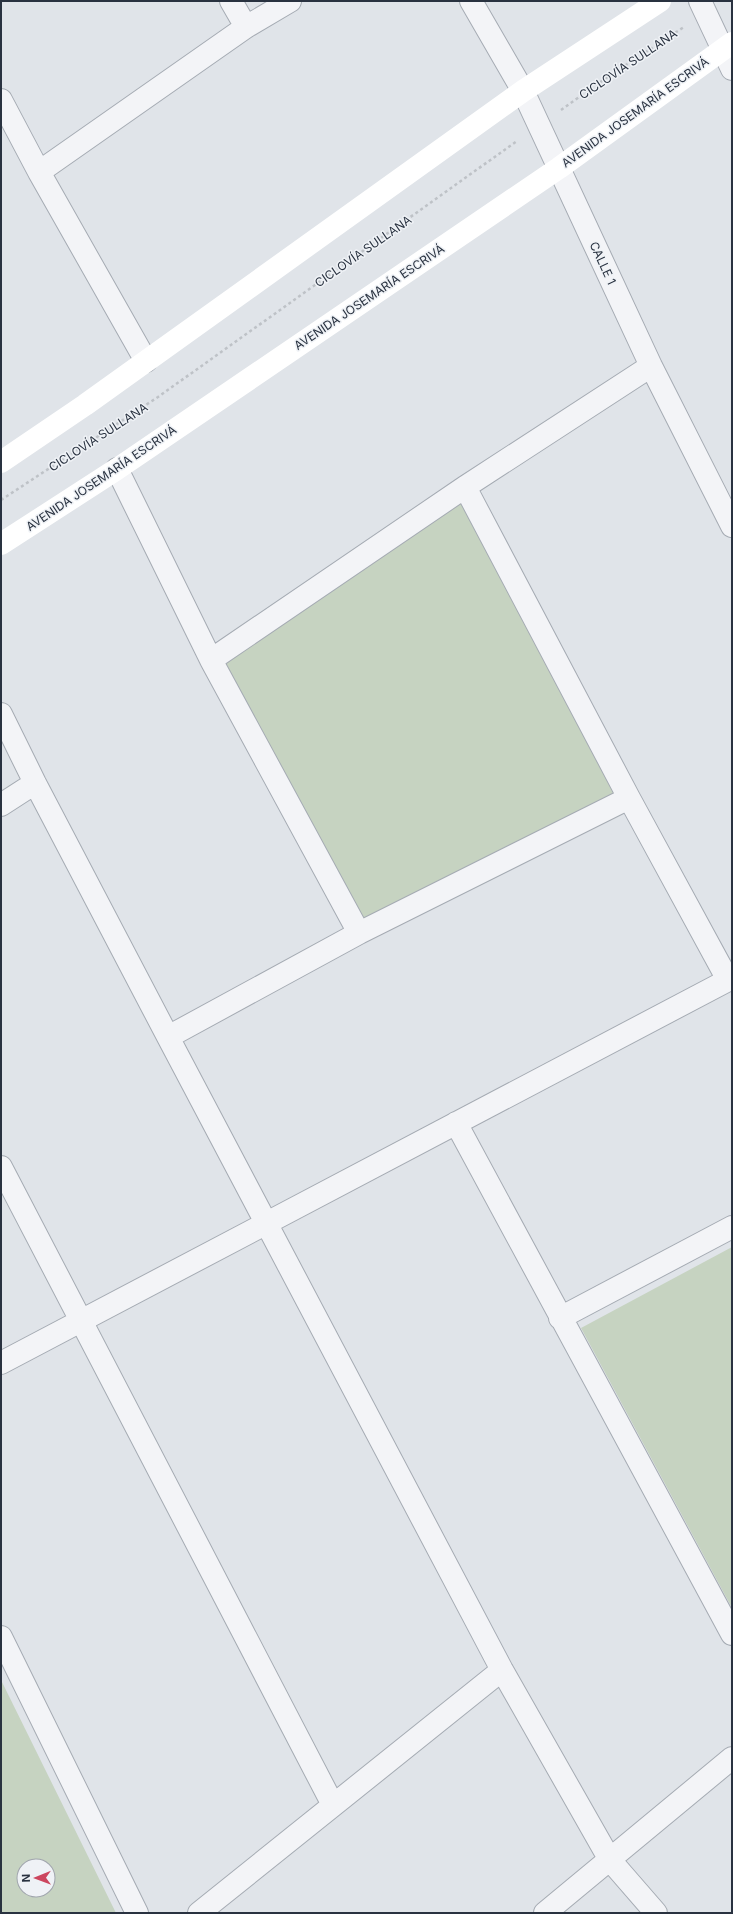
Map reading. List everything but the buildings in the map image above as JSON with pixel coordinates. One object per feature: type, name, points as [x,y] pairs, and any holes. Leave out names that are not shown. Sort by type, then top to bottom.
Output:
[{"type":"main road","points":[[1,462],[146,361],[523,91],[660,1]]},
{"type":"main road","name":"AVENIDA JOSEMARÍA ESCRIVÁ","points":[[1,544],[116,469],[559,168],[727,46]]},
{"type":"street","points":[[231,1],[246,27]]},
{"type":"street","points":[[39,172],[246,27],[290,1]]},
{"type":"street","name":"CALLE 1","points":[[471,1],[523,91],[651,366],[732,526]]},
{"type":"street","points":[[702,7],[727,46],[732,68]]},
{"type":"street","points":[[1,100],[39,172],[146,361]]},
{"type":"street","points":[[210,660],[465,487],[651,366]]},
{"type":"street","points":[[116,469],[210,660],[359,933]]},
{"type":"street","points":[[1,1363],[730,979],[629,798],[465,487]]},
{"type":"street","points":[[1,714],[35,783],[168,1038],[268,1223],[502,1670],[610,1860],[656,1913]]},
{"type":"street","points":[[1,805],[35,783]]},
{"type":"street","points":[[168,1038],[359,933],[629,798]]},
{"type":"street","points":[[456,1123],[732,1634]]},
{"type":"street","points":[[1,1167],[333,1806]]},
{"type":"street","points":[[560,1318],[732,1227]]},
{"type":"street","points":[[1,1637],[137,1913]]},
{"type":"street","points":[[199,1913],[502,1670]]},
{"type":"street","points":[[545,1913],[732,1758]]},
{"type":"path","name":"CICLOVÍA SULLANA","points":[[1,500],[158,397],[606,78],[702,7]]},
{"type":"green space","points":[[465,487],[629,798],[359,933],[211,660]]},
{"type":"green space","points":[[732,1247],[732,1608],[581,1328]]},
{"type":"green space","points":[[1,1680],[116,1913],[1,1913]]}]
